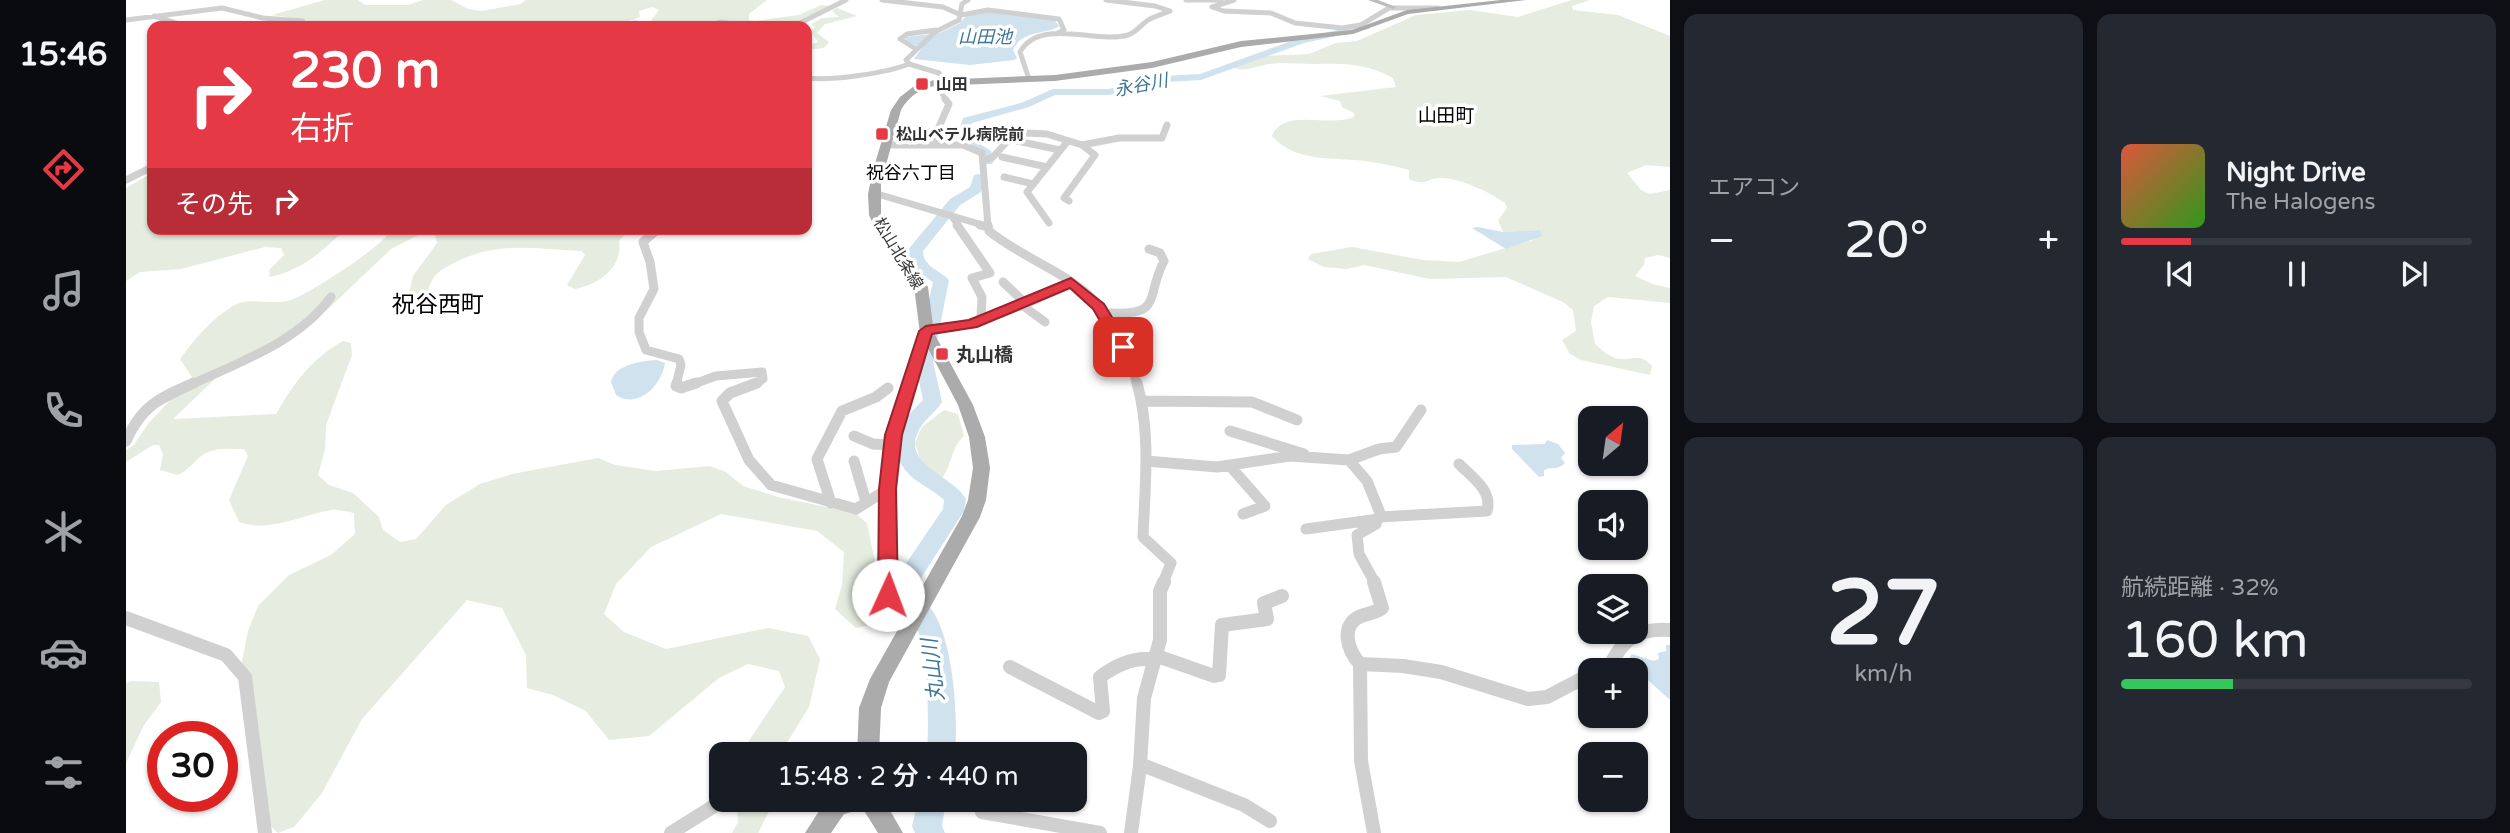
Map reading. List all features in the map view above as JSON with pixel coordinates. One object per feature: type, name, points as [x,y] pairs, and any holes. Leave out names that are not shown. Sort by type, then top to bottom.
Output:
[{"type":"main road","name":"松山北条線","points":[[868,742],[874,693],[980,496],[982,477],[981,454],[975,433],[958,391],[926,331],[921,285],[875,218],[874,193],[896,110],[902,98],[916,88],[946,81],[1071,76],[1152,65],[1241,44],[1353,32],[1395,15],[1523,0]]},
{"type":"main road","points":[[817,833],[832,812]]},
{"type":"main road","points":[[878,812],[891,833]]},
{"type":"street","points":[[811,21],[822,11],[846,0]]},
{"type":"street","points":[[882,0],[943,7],[961,15],[988,10],[1023,16],[1053,16],[1059,19],[1063,30],[1056,34]]},
{"type":"street","points":[[917,48],[900,38],[907,34],[937,31],[955,24],[961,15],[962,4],[968,0]]},
{"type":"street","points":[[1030,79],[1020,57],[1023,43],[1035,37],[1056,34],[1101,37],[1126,35],[1136,31],[1150,19],[1170,11],[1150,2],[1116,3],[1107,0]]},
{"type":"street","points":[[1186,0],[1221,0]]},
{"type":"street","points":[[1234,0],[1212,7],[1224,11],[1271,13],[1295,23],[1327,27],[1356,27],[1393,7]]},
{"type":"street","points":[[1371,0],[1393,7],[1438,8]]},
{"type":"street","points":[[128,16],[135,21],[154,16],[222,8],[263,18],[303,21]]},
{"type":"street","points":[[154,16],[169,21]]},
{"type":"street","points":[[909,64],[906,60],[937,31]]},
{"type":"street","points":[[812,78],[837,79],[892,72],[909,64],[939,73],[946,81]]},
{"type":"street","points":[[934,83],[949,104],[935,136],[937,145]]},
{"type":"street","points":[[985,159],[993,157],[1011,137],[1019,134],[1047,134],[1082,145],[1119,138],[1162,138],[1167,125]]},
{"type":"street","points":[[1017,141],[1060,150]]},
{"type":"street","points":[[1049,223],[1027,192],[1067,142]]},
{"type":"street","points":[[887,145],[937,145],[978,150],[985,159],[982,173],[988,227]]},
{"type":"street","points":[[1069,201],[1064,198],[1096,155],[1082,145]]},
{"type":"street","points":[[1002,156],[1047,167]]},
{"type":"street","points":[[126,180],[147,170]]},
{"type":"street","points":[[1004,177],[1033,184]]},
{"type":"street","points":[[874,193],[988,227],[1008,247],[1071,282],[1093,299],[1131,361],[1142,401],[1146,461],[1143,537],[1171,564],[1160,591],[1160,640],[1144,698],[1140,764],[1131,833]]},
{"type":"street","points":[[953,218],[990,273],[972,278],[982,297],[981,316],[984,320]]},
{"type":"street","points":[[649,235],[642,245],[650,262],[654,289],[640,308],[638,319],[645,348],[679,359],[681,365],[678,388],[716,376],[762,372],[763,379],[758,383],[729,393],[722,401],[749,460],[758,473],[782,491],[856,509],[888,489]]},
{"type":"street","points":[[1105,319],[1111,319],[1111,313],[1136,314],[1144,310],[1152,297],[1155,278],[1164,261],[1160,253],[1149,249]]},
{"type":"street","points":[[1003,282],[1023,304],[1045,322]]},
{"type":"street","points":[[907,628],[892,608],[888,595],[888,489],[892,445],[901,405],[926,331],[956,328],[984,320],[1071,282]]},
{"type":"street","points":[[126,441],[135,421],[152,403],[288,336],[311,320],[331,297]]},
{"type":"street","points":[[831,503],[817,464],[822,449],[842,411],[876,397],[888,388]]},
{"type":"street","points":[[1142,401],[1252,402],[1297,420]]},
{"type":"street","points":[[1146,461],[1204,467],[1307,456],[1332,461],[1349,460],[1379,449],[1396,447],[1420,410]]},
{"type":"street","points":[[1230,431],[1307,456]]},
{"type":"street","points":[[854,436],[873,444],[892,445]]},
{"type":"street","points":[[1349,460],[1372,489],[1379,518],[1376,524],[1357,535],[1357,551],[1375,579],[1382,608],[1377,613],[1359,617],[1348,631],[1348,651],[1360,664],[1361,761],[1374,833]]},
{"type":"street","points":[[855,461],[866,502]]},
{"type":"street","points":[[1306,529],[1379,518],[1487,511],[1489,497],[1459,464]]},
{"type":"street","points":[[1230,466],[1265,506],[1243,514]]},
{"type":"street","points":[[1010,667],[1099,713],[1103,710],[1100,677],[1124,663],[1157,658],[1219,675],[1222,625],[1267,619],[1264,603],[1282,596]]},
{"type":"street","points":[[126,618],[226,655],[245,677],[265,833]]},
{"type":"street","points":[[1614,658],[1622,641],[1639,631],[1670,630]]},
{"type":"street","points":[[1360,664],[1403,666],[1441,672],[1528,699],[1547,697],[1578,681]]},
{"type":"street","points":[[1140,764],[1244,805],[1270,821]]},
{"type":"street","points":[[671,833],[709,809]]},
{"type":"street","points":[[982,813],[1100,833]]},
{"type":"shaded area","points":[[325,0],[358,0],[365,5],[408,5],[423,0],[451,0],[468,9],[481,11],[521,4],[526,0],[767,0],[749,14],[749,20],[754,21],[651,21],[659,10],[652,7],[639,11],[640,17],[629,21],[305,21],[272,15]]},
{"type":"shaded area","points":[[1572,0],[1590,0],[1572,6],[1573,10],[1618,15],[1670,36],[1670,167],[1646,165],[1627,173],[1641,190],[1650,194],[1670,190],[1670,258],[1658,255],[1645,258],[1644,265],[1635,276],[1670,288],[1670,303],[1608,297],[1594,306],[1591,322],[1595,344],[1617,359],[1644,360],[1652,366],[1650,375],[1581,360],[1570,354],[1562,340],[1576,331],[1573,310],[1563,302],[1506,277],[1430,279],[1364,265],[1347,269],[1324,267],[1308,259],[1311,254],[1352,247],[1423,260],[1459,262],[1533,240],[1540,230],[1503,232],[1498,220],[1507,208],[1505,203],[1465,183],[1448,178],[1419,182],[1409,179],[1409,170],[1398,167],[1304,155],[1292,151],[1272,136],[1278,127],[1286,122],[1333,121],[1354,117],[1354,113],[1342,107],[1340,101],[1320,96],[1396,87],[1393,78],[1373,69],[1344,64],[1280,63],[1245,69],[1232,67],[1267,56],[1309,54],[1336,43],[1357,41],[1416,15],[1470,10],[1518,17]]},
{"type":"shaded area","points":[[821,5],[829,6],[797,21],[754,21],[799,15]]},
{"type":"shaded area","points":[[837,8],[857,16],[825,24],[817,33],[829,42],[824,48],[812,49],[812,44],[818,42],[812,33],[815,27],[812,23],[822,18],[839,17],[832,11]]},
{"type":"shaded area","points":[[147,176],[147,235],[341,235],[303,264],[270,277],[269,270],[284,255],[281,248],[265,247],[181,269],[140,272],[126,281],[126,188]]},
{"type":"shaded area","points":[[387,235],[418,235],[391,249],[327,310],[217,377],[173,419],[276,414],[304,373],[343,341],[351,343],[352,355],[326,425],[325,449],[318,475],[329,485],[353,493],[379,517],[383,530],[400,542],[416,539],[446,505],[480,484],[512,474],[598,458],[615,465],[656,471],[710,466],[726,472],[743,486],[778,497],[855,513],[867,523],[884,607],[875,624],[856,628],[835,609],[842,585],[844,552],[817,531],[721,514],[651,547],[616,584],[604,614],[624,632],[666,649],[768,628],[808,636],[820,659],[809,707],[788,742],[748,742],[785,687],[779,671],[748,664],[719,678],[649,736],[609,740],[586,711],[553,695],[527,688],[526,655],[502,608],[467,600],[362,719],[322,793],[294,827],[278,833],[259,815],[239,676],[248,631],[258,606],[289,575],[331,555],[355,534],[354,513],[332,510],[262,525],[239,522],[229,500],[248,456],[244,449],[213,450],[178,475],[160,470],[163,454],[159,445],[153,445],[126,462],[126,450],[133,446],[148,424],[192,377],[180,359],[218,317],[240,303],[283,302],[300,296],[376,246]]},
{"type":"shaded area","points":[[435,235],[624,235],[619,241],[617,259],[608,273],[593,283],[575,289],[567,285],[585,255],[581,251],[517,248],[471,255],[438,273],[428,292],[420,297],[409,294],[413,276],[437,243]]},
{"type":"shaded area","points":[[944,410],[958,414],[964,436],[938,483],[921,463],[915,443],[922,427]]},
{"type":"shaded area","points":[[159,682],[161,702],[144,725],[126,763],[126,683]]},
{"type":"shaded area","points":[[738,812],[769,812],[758,833],[732,833],[738,822]]},
{"type":"water","name":"山田池","points":[[983,11],[1052,17],[1059,26],[1022,39],[1013,50],[1017,58],[1014,60],[970,65],[914,59],[922,48],[906,41],[905,37],[940,33],[960,23],[966,16]]},
{"type":"water","points":[[1472,228],[1503,232],[1540,230],[1542,236],[1506,249]]},
{"type":"water","points":[[657,360],[665,363],[663,371],[648,392],[633,399],[616,395],[611,382],[618,371],[636,363]]},
{"type":"water","points":[[1547,440],[1558,444],[1565,453],[1561,458],[1565,463],[1544,470],[1544,476],[1539,477],[1512,449],[1512,445],[1545,444]]},
{"type":"water","points":[[1666,645],[1670,645],[1670,700],[1648,680],[1648,659],[1659,659],[1658,653],[1666,651]]},
{"type":"water","points":[[1632,654],[1645,658],[1629,658]]},
{"type":"waterway","name":"永谷川","points":[[987,161],[986,154],[962,138],[967,121],[1025,105],[1053,92],[1108,92],[1127,89],[1146,80],[1201,77],[1301,41],[1365,27]]},
{"type":"waterway","name":"丸山川","points":[[942,742],[941,707],[929,630],[925,620],[902,596],[909,578],[953,511],[955,499],[943,487],[920,472],[905,453],[906,435],[917,418],[933,402],[924,362],[941,280],[926,271],[915,258],[915,251],[955,202],[976,189],[979,178]]},
{"type":"waterway","name":"丸山川","points":[[930,812],[927,826],[930,833]]},
{"type":"place","name":"山田","points":[[922,84]]},
{"type":"place","name":"松山ベテル病院前","points":[[882,134]]},
{"type":"place","name":"丸山橋","points":[[942,354]]},
{"type":"district","name":"山田町","points":[[1446,115]]},
{"type":"district","name":"祝谷六丁目","points":[[911,173]]},
{"type":"district","name":"祝谷西町","points":[[438,304]]},
{"type":"route","points":[[888,595],[890,548],[887,510],[893,435],[926,331],[972,324],[1047,295],[1071,282],[1093,299],[1123,347]]}]
